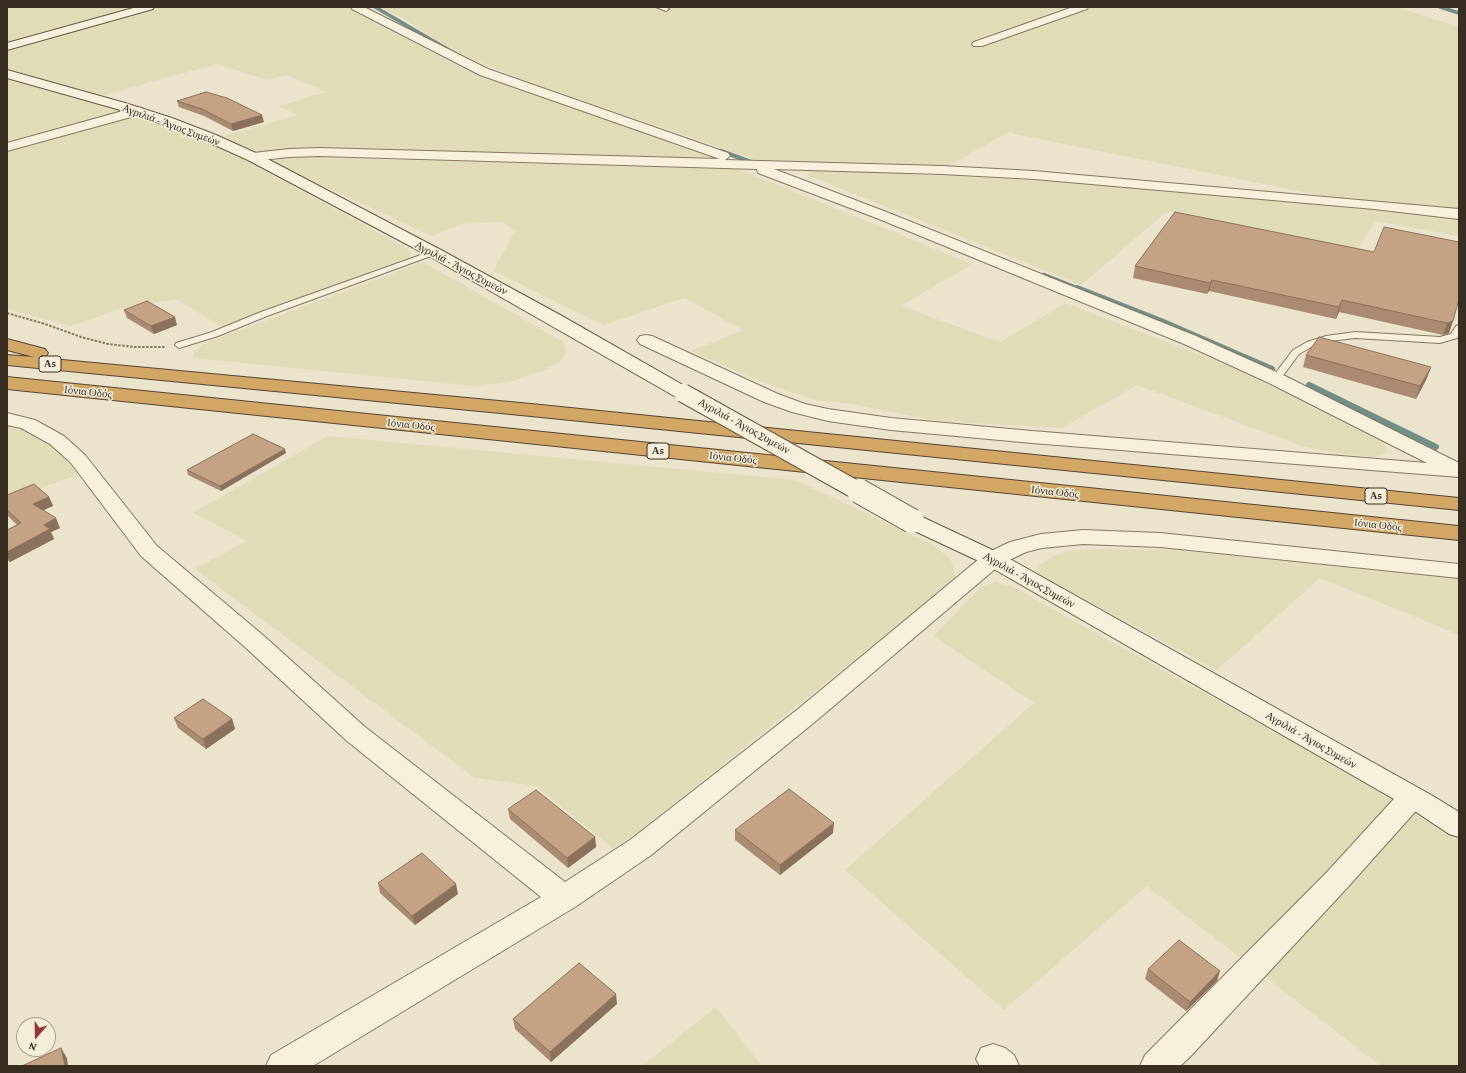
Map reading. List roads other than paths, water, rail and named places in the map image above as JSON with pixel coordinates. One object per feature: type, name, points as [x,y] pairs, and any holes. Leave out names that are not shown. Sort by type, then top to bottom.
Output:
[{"type":"highway","points":[[7,344],[94,368]]},
{"type":"highway","name":"Α5","points":[[7,360],[523,409],[1459,504]]},
{"type":"highway","name":"Ιόνια Οδός","points":[[7,383],[1459,533]]},
{"type":"street","points":[[7,47],[150,7]]},
{"type":"street","points":[[356,7],[484,72],[788,178],[955,244],[1190,340],[1276,379],[1459,471]]},
{"type":"street","points":[[978,44],[1083,7]]},
{"type":"street","name":"Αγριλιά - Άγιος Συμεών","points":[[7,74],[136,111],[210,138],[253,158],[435,253],[912,520],[993,559],[1412,797],[1459,826]]},
{"type":"street","points":[[7,147],[136,111]]},
{"type":"street","points":[[253,158],[289,153],[319,152],[888,167],[1013,174],[1314,199],[1459,214]]},
{"type":"street","points":[[646,340],[771,398],[799,408],[828,415],[890,424],[1008,435],[1459,471]]},
{"type":"street","points":[[7,437],[18,422],[57,440],[78,459],[149,551],[255,642],[356,734],[564,898]]},
{"type":"street","points":[[283,1066],[564,898],[652,838],[807,715],[993,559],[1018,547],[1041,541],[1083,537],[1160,540],[1459,571]]},
{"type":"street","points":[[1157,1066],[1337,880],[1412,797]]},
{"type":"lane","points":[[659,7],[666,9]]},
{"type":"lane","points":[[179,345],[215,334],[264,314],[435,253]]},
{"type":"lane","points":[[1276,379],[1296,352],[1310,344],[1329,338],[1355,335],[1440,340],[1454,336],[1459,328]]},
{"type":"waterway","points":[[375,7],[456,54]]},
{"type":"waterway","points":[[1440,7],[1459,13]]},
{"type":"waterway","points":[[721,151],[751,162]]},
{"type":"waterway","points":[[1044,275],[1079,289]]},
{"type":"waterway","points":[[1077,288],[1161,321],[1272,369]]},
{"type":"waterway","points":[[1309,385],[1436,447]]}]
